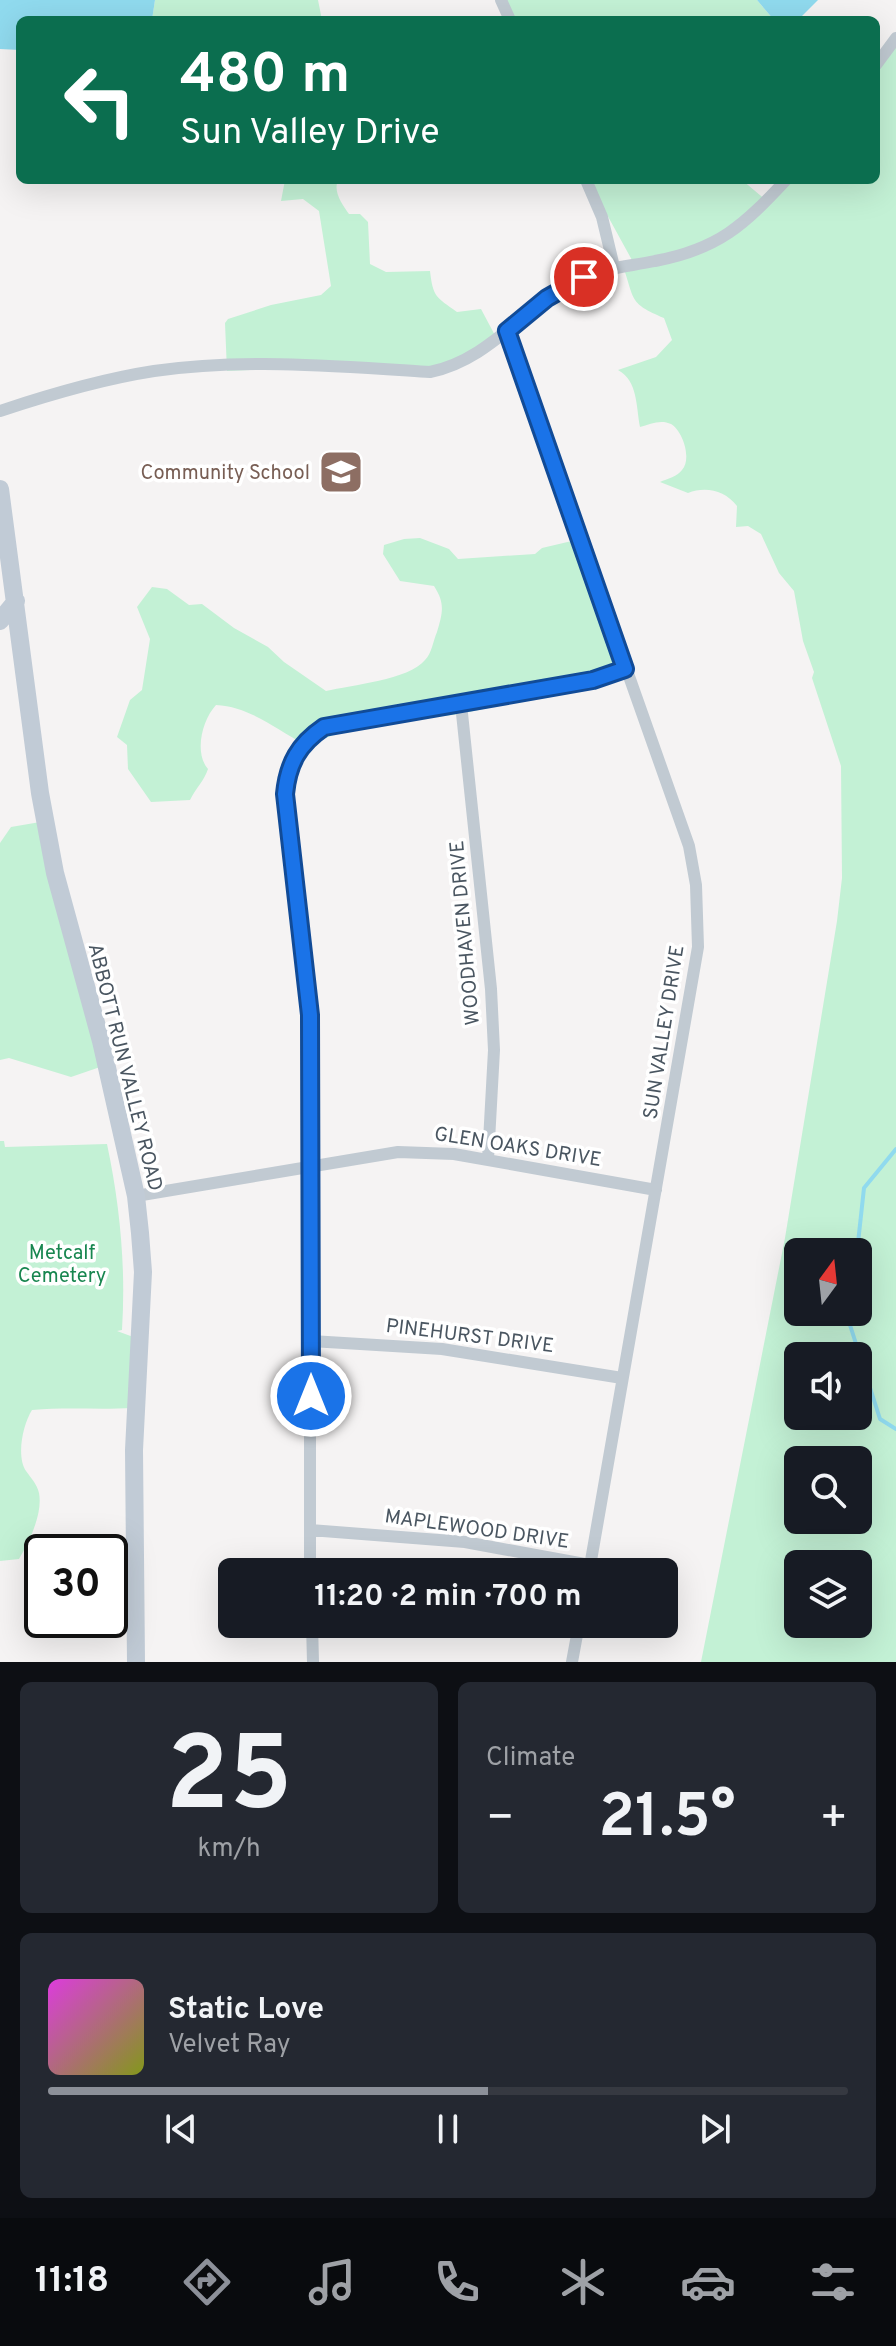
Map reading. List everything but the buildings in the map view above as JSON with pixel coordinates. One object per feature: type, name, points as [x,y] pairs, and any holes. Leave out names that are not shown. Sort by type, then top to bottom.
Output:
[{"type":"street","points":[[880,60],[896,38]]},
{"type":"street","points":[[588,184],[602,217],[614,267]]},
{"type":"street","points":[[0,411],[96,382],[156,371],[303,363],[430,372],[465,361],[547,298],[584,277],[614,267],[678,257],[716,244],[746,222],[782,184]]},
{"type":"street","name":"SUN VALLEY DRIVE","points":[[507,331],[689,846],[699,917],[698,947],[591,1558]]},
{"type":"street","name":"ABBOTT RUN VALLEY ROAD","points":[[0,489],[40,793],[55,873],[101,1041],[136,1196],[143,1272],[134,1450],[136,1662]]},
{"type":"street","points":[[0,621],[16,601]]},
{"type":"street","points":[[310,1558],[310,1015],[285,794],[287,774],[306,740],[324,727],[593,680],[625,669]]},
{"type":"street","name":"WOODHAVEN DRIVE","points":[[461,704],[491,989],[494,1050],[488,1159]]},
{"type":"street","name":"GLEN OAKS DRIVE","points":[[136,1196],[398,1152],[488,1159],[656,1190]]},
{"type":"street","name":"PINEHURST DRIVE","points":[[311,1341],[442,1349],[622,1378]]},
{"type":"street","name":"MAPLEWOOD DRIVE","points":[[310,1530],[465,1542],[538,1558]]},
{"type":"street","points":[[312,1638],[313,1662]]},
{"type":"street","points":[[572,1662],[576,1638]]},
{"type":"green space","points":[[155,0],[318,0],[321,16],[153,16]]},
{"type":"green space","points":[[498,0],[757,0],[771,16],[506,16]]},
{"type":"green space","points":[[896,35],[896,1662],[701,1662],[784,1243],[784,1326],[872,1326],[872,1238],[785,1238],[837,921],[842,878],[841,766],[812,678],[814,672],[803,641],[794,591],[779,573],[761,534],[748,526],[736,527],[737,506],[721,493],[708,490],[688,493],[660,482],[678,474],[685,465],[686,452],[682,439],[671,424],[656,422],[640,427],[633,387],[618,370],[656,357],[672,340],[664,318],[635,300],[623,266],[633,262],[590,184],[747,184],[767,201],[784,184],[880,184],[880,58]]},
{"type":"green space","points":[[284,184],[337,184],[337,193],[349,214],[360,214],[368,222],[370,264],[386,272],[430,271],[434,291],[440,299],[457,312],[481,309],[498,341],[446,371],[302,368],[227,371],[225,323],[228,319],[271,305],[321,295],[331,286],[319,211],[303,199],[281,201]]},
{"type":"green space","points":[[420,538],[449,549],[458,559],[535,554],[542,548],[576,540],[622,668],[587,687],[460,714],[356,727],[306,745],[252,714],[216,705],[207,719],[202,737],[201,754],[208,769],[190,800],[151,802],[128,769],[127,745],[117,737],[130,700],[142,690],[150,639],[137,607],[152,587],[167,589],[189,605],[202,604],[234,628],[268,647],[326,691],[393,677],[417,667],[427,657],[441,619],[440,598],[434,586],[400,581],[383,554],[384,545]]},
{"type":"green space","points":[[46,821],[103,1066],[71,1077],[9,1058],[0,1060],[0,843],[11,827]]},
{"type":"green space","name":"Metcalf Cemetery","points":[[0,1141],[4,1141],[5,1147],[107,1144],[119,1213],[122,1259],[122,1330],[117,1331],[136,1338],[133,1408],[32,1410],[24,1431],[21,1457],[38,1490],[39,1510],[32,1534],[24,1534],[24,1549],[19,1559],[0,1561]]},
{"type":"water","points":[[0,0],[155,0],[153,16],[16,16],[16,50],[0,49]]},
{"type":"water","points":[[757,0],[818,0],[802,16],[771,16]]},
{"type":"waterway","points":[[859,1238],[864,1188],[896,1149]]},
{"type":"waterway","points":[[850,1326],[880,1419],[896,1429]]},
{"type":"place","name":"Community School","points":[[341,472]]},
{"type":"route","points":[[311,1396],[310,1015],[285,794],[287,774],[293,758],[306,740],[324,727],[593,680],[625,669],[507,331],[547,298],[584,277]]}]
